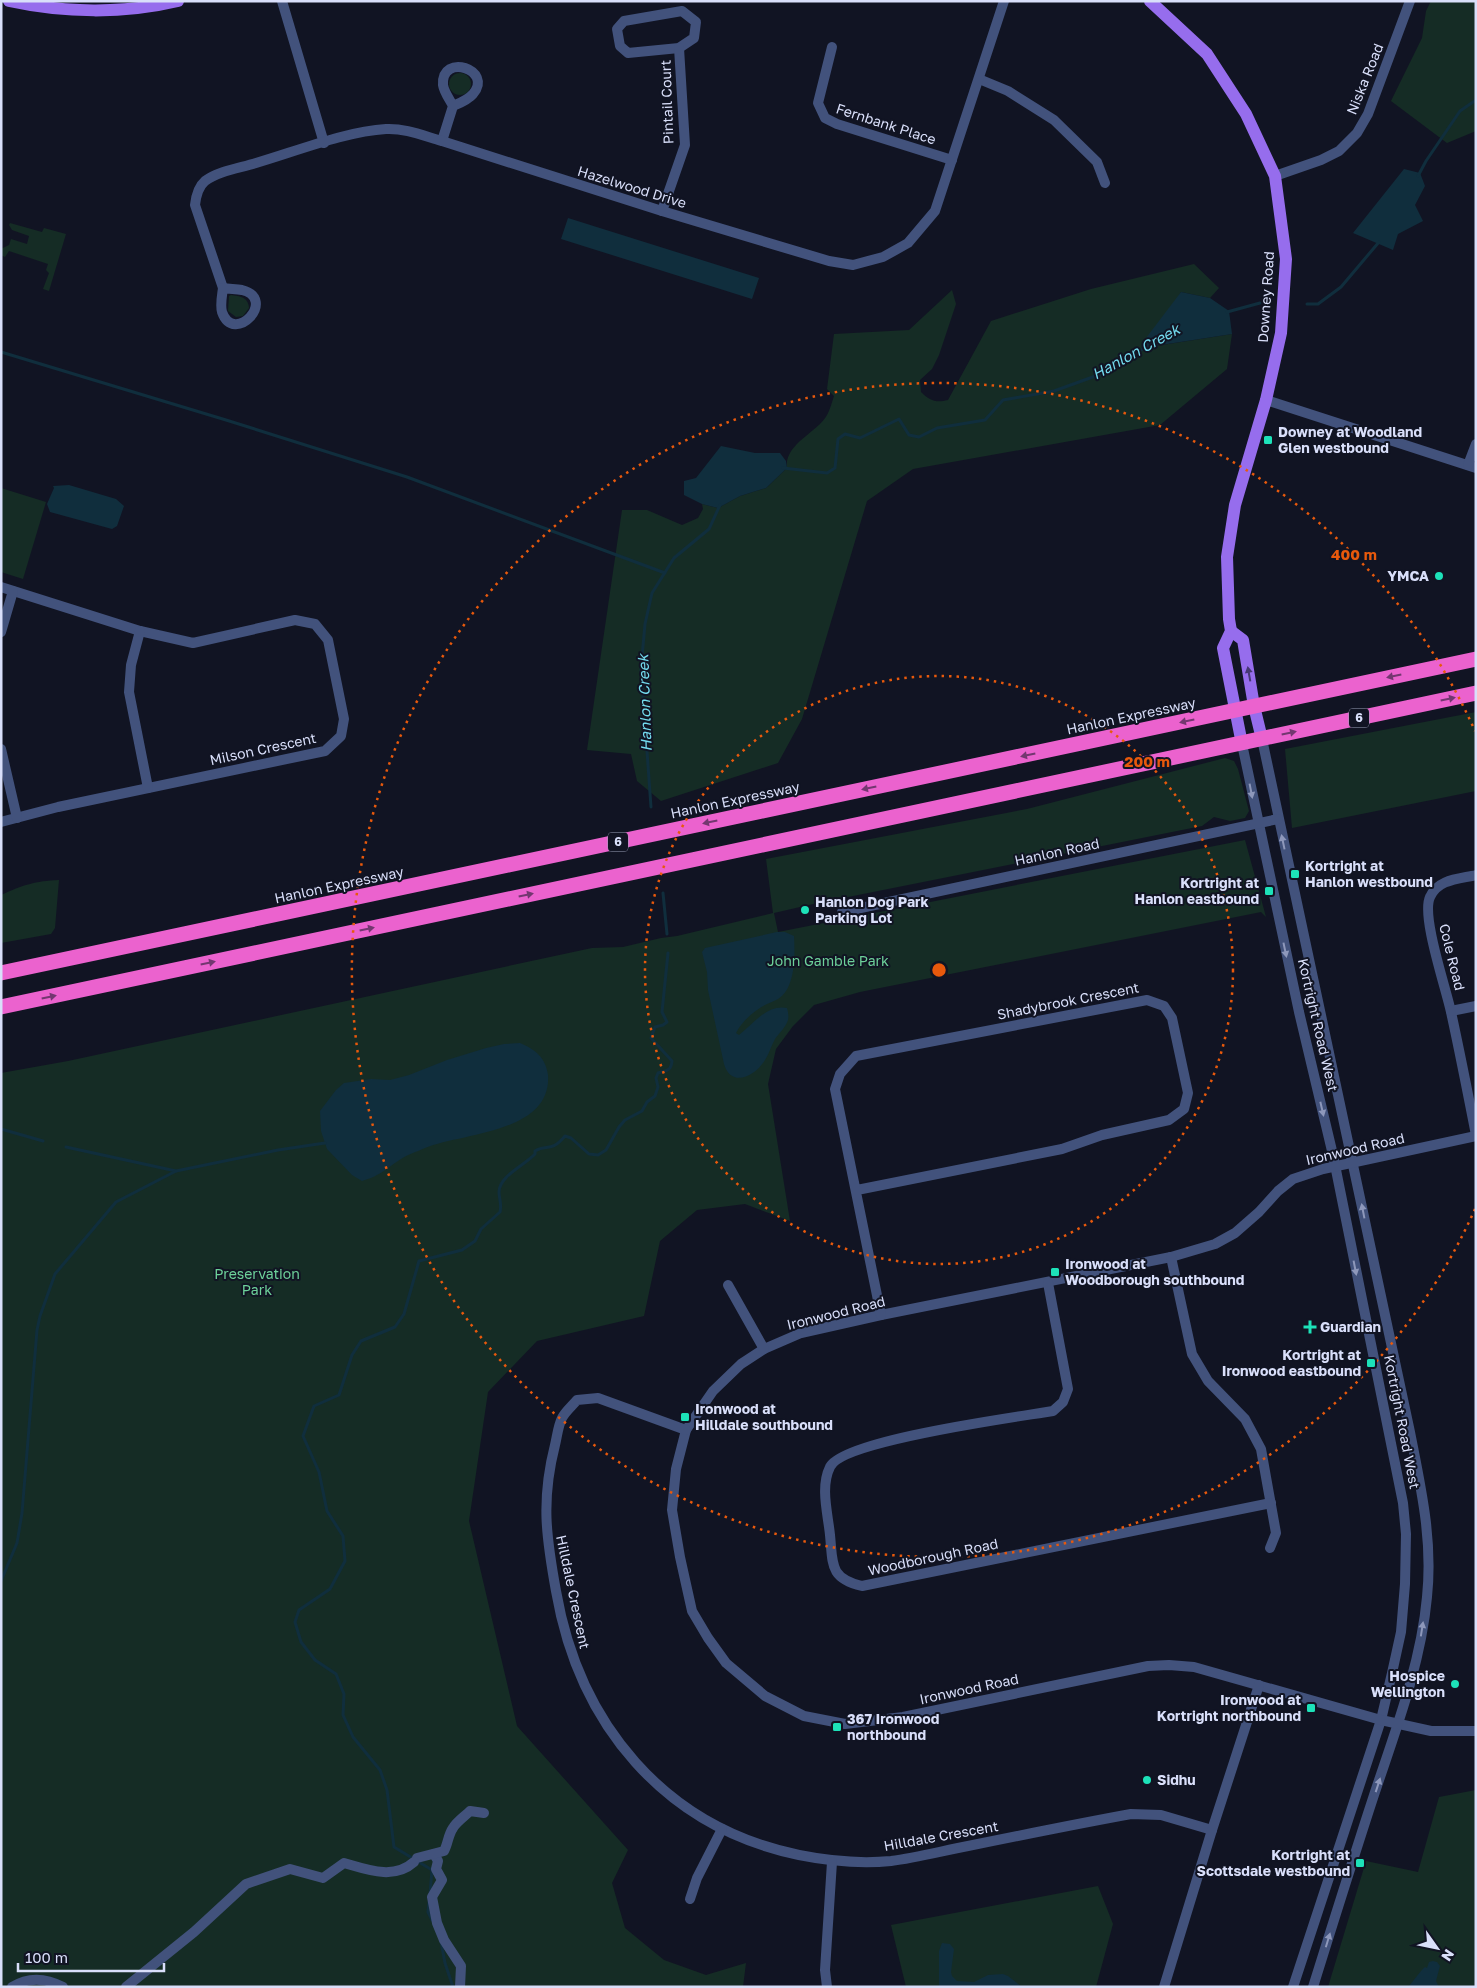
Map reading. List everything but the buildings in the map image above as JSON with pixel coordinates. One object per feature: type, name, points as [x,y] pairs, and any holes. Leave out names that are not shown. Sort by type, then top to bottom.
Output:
[{"type":"highway","name":"Hanlon Expressway","points":[[1,973],[1476,659]]},
{"type":"highway","name":"6","points":[[1,1007],[1476,693]]},
{"type":"main road","points":[[9,1],[57,9],[86,11],[136,8],[178,1]]},
{"type":"main road","name":"Downey Road","points":[[1150,1],[1207,54],[1246,114],[1275,176],[1286,259],[1281,333],[1266,400],[1235,505],[1227,557],[1228,619],[1231,631],[1223,648],[1234,711]]},
{"type":"main road","points":[[1231,631],[1244,640],[1254,706],[1262,739]]},
{"type":"main road","name":"Kortright Road West","points":[[1234,711],[1242,744]]},
{"type":"street","points":[[282,1],[324,143]]},
{"type":"street","name":"Hazelwood Drive","points":[[223,288],[196,205],[196,196],[204,182],[218,175],[368,130],[389,129],[442,141],[829,262],[853,265],[883,257],[908,243],[935,212],[1004,1]]},
{"type":"street","name":"Niska Road","points":[[1275,176],[1321,160],[1339,151],[1356,133],[1368,114],[1410,1]]},
{"type":"street","name":"Pintail Court","points":[[682,11],[696,22],[694,38],[679,48],[628,53],[620,46],[617,29],[624,21],[682,11]]},
{"type":"street","name":"Fernbank Place","points":[[832,47],[818,103],[824,118],[837,124],[952,160]]},
{"type":"street","name":"Pintail Court","points":[[662,211],[685,145],[679,48]]},
{"type":"street","points":[[979,79],[1008,91],[1054,120],[1097,162],[1105,183]]},
{"type":"street","points":[[442,141],[453,106]]},
{"type":"street","points":[[1266,400],[1472,467],[1476,444]]},
{"type":"street","name":"Milson Crescent","points":[[1,587],[140,631],[193,643],[295,620],[315,624],[328,640],[344,719],[342,736],[325,751],[58,807],[1,822]]},
{"type":"street","points":[[1,632],[13,591]]},
{"type":"street","points":[[140,631],[131,665],[128,692],[148,788]]},
{"type":"street","name":"Kortright Road West","points":[[1262,739],[1426,1514],[1429,1557],[1427,1597],[1421,1639],[1398,1723],[1350,1867],[1314,1987]]},
{"type":"street","name":"Kortright Road West","points":[[1242,744],[1257,823],[1334,1167],[1403,1503],[1406,1534],[1401,1632],[1381,1720],[1294,1987]]},
{"type":"street","points":[[1,749],[17,818]]},
{"type":"street","name":"Hanlon Road","points":[[842,912],[1278,819]]},
{"type":"street","name":"Cole Road","points":[[1476,875],[1444,882],[1437,886],[1428,899],[1427,909],[1451,1011],[1476,1136]]},
{"type":"street","name":"Shadybrook Crescent","points":[[857,1190],[1062,1149],[1102,1135],[1169,1120],[1184,1109],[1188,1093],[1172,1018],[1164,1006],[1147,1000],[856,1056],[840,1074],[835,1089],[881,1315]]},
{"type":"street","points":[[1451,1011],[1476,1006]]},
{"type":"street","name":"Ironwood Road","points":[[1476,1136],[1334,1167],[1293,1179],[1278,1191],[1236,1234],[1214,1244],[1171,1257],[881,1315],[801,1333],[764,1349],[741,1364],[713,1391],[686,1430],[676,1469],[672,1510],[692,1611],[708,1638],[726,1663],[765,1696],[804,1716],[845,1724],[903,1717],[1148,1666],[1169,1665],[1194,1667],[1381,1720],[1431,1731],[1476,1731]]},
{"type":"street","points":[[1171,1257],[1192,1354],[1208,1382],[1246,1418],[1261,1449],[1276,1533],[1270,1548]]},
{"type":"street","name":"Woodborough Road","points":[[1048,1283],[1068,1389],[1063,1402],[1053,1411],[919,1433],[844,1454],[830,1465],[825,1483],[834,1568],[845,1582],[862,1586],[1271,1503]]},
{"type":"street","points":[[728,1285],[764,1349]]},
{"type":"street","name":"Hilldale Crescent","points":[[686,1430],[598,1398],[576,1400],[562,1417],[548,1472],[546,1538],[557,1596],[572,1657],[588,1694],[613,1735],[633,1761],[657,1785],[689,1809],[722,1829],[772,1849],[832,1862],[890,1861],[1131,1814],[1161,1815],[1212,1830]]},
{"type":"street","points":[[1164,1987],[1259,1685]]},
{"type":"street","points":[[126,1987],[194,1932],[246,1884],[290,1869],[323,1878],[344,1863],[390,1873],[408,1867],[415,1860],[444,1851],[449,1843],[452,1828],[470,1811],[484,1813]]},
{"type":"street","points":[[690,1899],[697,1878],[722,1829]]},
{"type":"street","points":[[434,1854],[438,1861],[436,1869],[442,1880],[432,1897],[437,1922],[444,1940],[461,1966],[460,1987]]},
{"type":"street","points":[[827,1987],[825,1970],[832,1862]]},
{"type":"street","points":[[12,1987],[18,1983],[38,1978],[63,1987]]},
{"type":"green space","points":[[1431,1],[1476,1],[1476,131],[1447,143],[1391,101],[1422,38],[1426,11]]},
{"type":"green space","points":[[460,73],[468,76],[471,84],[468,92],[460,95],[452,92],[449,84],[452,76]]},
{"type":"green space","points":[[10,223],[42,232],[44,228],[66,234],[49,291],[43,289],[49,273],[46,270],[48,264],[9,251],[5,257],[1,255],[1,249],[9,245],[11,239],[27,244],[29,236],[12,230],[9,225]]},
{"type":"green space","points":[[1194,264],[1219,288],[1210,298],[1181,292],[1149,347],[1232,334],[1227,369],[1160,425],[913,469],[867,501],[802,719],[778,763],[661,801],[637,781],[631,754],[587,750],[622,510],[647,510],[682,525],[698,518],[703,509],[702,504],[718,508],[740,496],[766,488],[787,468],[787,460],[796,445],[822,421],[829,411],[834,396],[827,389],[834,334],[909,330],[952,290],[956,304],[939,355],[932,369],[920,380],[921,392],[924,395],[933,400],[944,401],[948,400],[991,321],[1091,289]]},
{"type":"green space","points":[[229,296],[247,301],[249,308],[243,316],[236,317],[228,311]]},
{"type":"green space","points":[[1,488],[46,502],[23,579],[1,572]]},
{"type":"green space","points":[[1476,712],[1476,791],[1292,828],[1285,749]]},
{"type":"green space","name":"Preservation Park","points":[[1225,758],[1234,761],[1238,769],[1249,811],[1245,818],[1230,821],[1214,817],[1202,826],[774,913],[778,932],[1245,840],[1266,917],[1261,912],[860,992],[814,1005],[793,1026],[776,1049],[768,1084],[790,1221],[745,1204],[697,1210],[660,1241],[644,1316],[537,1341],[488,1392],[469,1521],[517,1726],[628,1850],[612,1883],[625,1928],[664,1960],[706,1975],[746,1963],[743,1987],[1,1987],[1,1073],[68,1061],[592,948],[623,947],[677,936],[773,913],[766,859],[1027,809]]},
{"type":"green space","points":[[59,880],[55,928],[51,934],[1,943],[1,895],[29,884]]},
{"type":"green space","points":[[1476,1790],[1476,1987],[1328,1987],[1366,1861],[1418,1872],[1439,1797]]},
{"type":"green space","points":[[1098,1886],[1113,1924],[1096,1987],[906,1987],[891,1925]]},
{"type":"water","points":[[1404,169],[1420,173],[1425,186],[1415,205],[1423,221],[1398,234],[1393,250],[1353,233]]},
{"type":"water","points":[[568,218],[759,278],[752,299],[561,239]]},
{"type":"water","points":[[1181,292],[1210,298],[1229,311],[1232,334],[1148,347],[1143,342]]},
{"type":"water","points":[[721,446],[755,453],[780,453],[786,461],[787,468],[766,488],[740,496],[718,508],[702,504],[684,495],[684,481],[696,478]]},
{"type":"water","points":[[69,485],[116,499],[124,506],[117,526],[112,529],[50,512],[47,504],[54,488],[53,486]]},
{"type":"water","points":[[777,932],[785,932],[794,936],[793,970],[788,987],[778,999],[763,1006],[749,1016],[736,1033],[739,1035],[761,1016],[773,1009],[787,1008],[788,1020],[775,1039],[761,1066],[749,1075],[737,1078],[727,1071],[724,1064],[702,952],[705,948]]},
{"type":"water","points":[[520,1043],[539,1055],[545,1064],[548,1075],[545,1094],[536,1109],[521,1120],[502,1128],[425,1148],[404,1157],[377,1175],[362,1181],[352,1175],[327,1149],[321,1131],[320,1111],[336,1090],[344,1083],[371,1079],[390,1080],[486,1048]]},
{"type":"water","points":[[942,1943],[950,1944],[954,1949],[951,1972],[957,1981],[974,1982],[988,1975],[1003,1974],[1022,1987],[939,1987],[939,1951]]},
{"type":"water","points":[[1429,1962],[1437,1962],[1440,1966],[1436,1981],[1439,1987],[1408,1987],[1425,1967],[1427,1968]]},
{"type":"waterway","name":"Hanlon Creek","points":[[1418,176],[1460,111],[1476,100]]},
{"type":"waterway","name":"Hanlon Creek","points":[[1307,304],[1318,304],[1341,287],[1379,242]]},
{"type":"waterway","name":"Hanlon Creek","points":[[1227,312],[1260,303]]},
{"type":"waterway","name":"Hanlon Creek","points":[[783,468],[827,473],[835,468],[838,439],[845,434],[860,438],[899,419],[909,435],[919,437],[937,428],[985,420],[1003,400],[1054,391],[1101,374],[1151,344]]},
{"type":"waterway","points":[[1,352],[407,477],[665,573]]},
{"type":"waterway","name":"Hanlon Creek","points":[[651,807],[641,668],[645,624],[652,593],[674,558],[709,529],[720,505]]},
{"type":"waterway","name":"Hanlon Creek","points":[[663,893],[667,934]]},
{"type":"waterway","name":"Hanlon Creek","points":[[430,1894],[432,1870],[394,1847],[387,1790],[380,1770],[353,1737],[343,1715],[344,1694],[336,1674],[315,1660],[301,1642],[295,1622],[299,1610],[330,1589],[345,1561],[343,1536],[327,1511],[319,1472],[303,1436],[314,1406],[339,1395],[352,1355],[361,1341],[395,1327],[404,1314],[419,1261],[462,1250],[475,1241],[481,1229],[500,1212],[499,1192],[503,1181],[531,1158],[535,1151],[552,1147],[565,1136],[571,1138],[589,1154],[598,1155],[606,1150],[625,1120],[642,1111],[647,1102],[655,1096],[658,1087],[656,1078],[658,1073],[670,1068],[672,1061],[651,1038],[655,1027],[667,1022],[662,1012],[668,953]]},
{"type":"waterway","points":[[1,1129],[43,1141]]},
{"type":"waterway","points":[[1,1581],[17,1543],[22,1513],[37,1330],[55,1274],[116,1202],[176,1171],[278,1150],[325,1143]]},
{"type":"waterway","points":[[66,1147],[176,1171]]},
{"type":"waterway","name":"Hanlon Creek","points":[[429,1902],[428,1912],[432,1920]]},
{"type":"waterway","name":"Hanlon Creek","points":[[441,1942],[445,1963],[453,1987]]},
{"type":"place","name":"Downey at Woodland Glen westbound","points":[[1268,440]]},
{"type":"place","name":"YMCA","points":[[1439,576]]},
{"type":"place","name":"Kortright at Hanlon westbound","points":[[1295,874]]},
{"type":"place","name":"Kortright at Hanlon eastbound","points":[[1269,891]]},
{"type":"place","name":"Hanlon Dog Park Parking Lot","points":[[805,910]]},
{"type":"place","name":"Ironwood at Woodborough southbound","points":[[1055,1272]]},
{"type":"place","name":"Guardian","points":[[1310,1327]]},
{"type":"place","name":"Kortright at Ironwood eastbound","points":[[1371,1363]]},
{"type":"place","name":"Ironwood at Hilldale southbound","points":[[685,1417]]},
{"type":"place","name":"Hospice Wellington","points":[[1455,1684]]},
{"type":"place","name":"Ironwood at Kortright northbound","points":[[1311,1708]]},
{"type":"place","name":"367 Ironwood northbound","points":[[837,1727]]},
{"type":"place","name":"Sidhu","points":[[1147,1780]]},
{"type":"place","name":"Kortright at Scottsdale westbound","points":[[1360,1863]]},
{"type":"park label","name":"John Gamble Park","points":[[828,961]]}]
